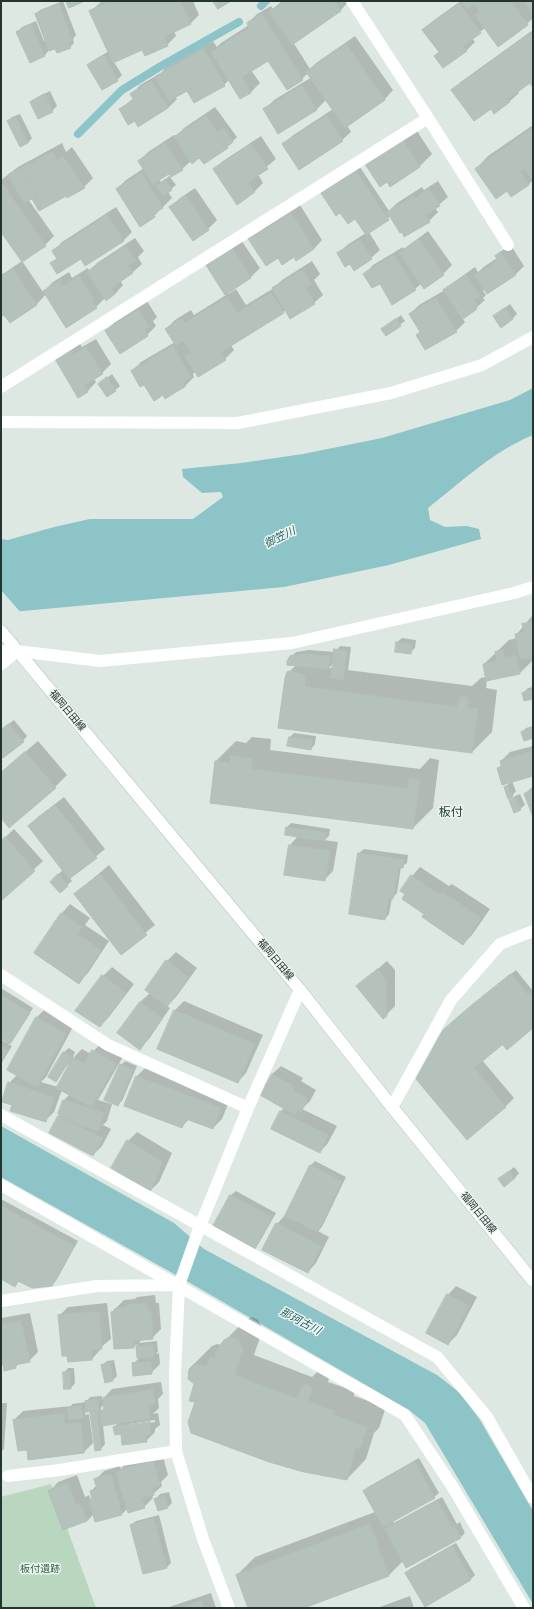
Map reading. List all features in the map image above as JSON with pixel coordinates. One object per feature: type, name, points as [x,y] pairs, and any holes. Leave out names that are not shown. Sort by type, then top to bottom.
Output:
[{"type":"street","points":[[352,1],[508,245]]},
{"type":"street","points":[[1,387],[428,118]]},
{"type":"street","points":[[1,422],[238,423],[391,393],[482,365],[533,337]]},
{"type":"street","points":[[1,652],[14,647],[100,661],[292,643],[514,593],[533,587]]},
{"type":"street","name":"福岡日田線","points":[[1,631],[300,990],[392,1108],[533,1281]]},
{"type":"street","points":[[1,664],[14,647]]},
{"type":"street","points":[[392,1108],[451,1000],[500,944],[533,931]]},
{"type":"street","points":[[1,975],[108,1045],[248,1108]]},
{"type":"street","points":[[229,1608],[203,1539],[176,1451],[175,1373],[179,1285],[200,1226],[248,1108],[300,990]]},
{"type":"street","points":[[1,1115],[437,1357],[487,1417],[533,1498]]},
{"type":"street","points":[[1,1185],[179,1285],[406,1416],[452,1486],[524,1608]]},
{"type":"street","points":[[1,1301],[96,1286],[179,1285]]},
{"type":"street","points":[[8,1476],[60,1470],[176,1451]]},
{"type":"green space","name":"板付遺跡","points":[[51,1484],[96,1608],[1,1608],[1,1497]]},
{"type":"water","name":"御笠川","points":[[533,388],[533,435],[519,441],[492,458],[428,508],[430,520],[445,527],[467,526],[479,529],[481,539],[389,565],[284,587],[1,613],[1,539],[8,540],[90,519],[193,519],[223,497],[221,492],[202,493],[183,477],[182,469],[241,463],[303,454],[382,438],[510,400]]},
{"type":"water","name":"那珂古川","points":[[1,1126],[174,1223],[204,1249],[437,1375],[460,1393],[480,1420],[533,1511],[533,1604],[425,1423],[409,1410],[192,1284],[1,1177]]},
{"type":"pier","points":[[1,590],[22,614],[1,615]]},
{"type":"building","points":[[66,1],[83,1],[83,2],[69,8]]},
{"type":"building","points":[[111,1],[180,1],[191,24],[164,37],[168,46],[145,56],[142,50],[113,63],[89,11]]},
{"type":"building","points":[[213,1],[231,1],[218,9]]},
{"type":"building","points":[[285,1],[334,1],[341,11],[292,45],[269,12]]},
{"type":"building","points":[[462,1],[511,1],[528,25],[498,47],[475,15],[479,12],[474,4],[467,8]]},
{"type":"building","points":[[524,1],[533,1],[533,12]]},
{"type":"building","points":[[459,3],[481,33],[463,46],[467,51],[443,68],[434,56],[439,52],[422,30]]},
{"type":"building","points":[[59,4],[72,41],[68,42],[71,48],[57,53],[55,49],[49,51],[35,14]]},
{"type":"building","points":[[262,14],[303,80],[287,90],[268,61],[242,77],[251,93],[240,99],[211,52],[249,28],[247,23]]},
{"type":"building","points":[[31,25],[45,56],[30,63],[16,32]]},
{"type":"building","points":[[530,33],[533,38],[533,88],[530,83],[508,99],[510,102],[494,114],[491,109],[474,121],[451,90]]},
{"type":"building","points":[[346,44],[385,100],[345,128],[306,72]]},
{"type":"building","points":[[204,49],[225,86],[194,103],[187,91],[169,101],[155,77]]},
{"type":"building","points":[[104,55],[118,81],[102,90],[87,65]]},
{"type":"building","points":[[151,81],[168,108],[138,127],[135,121],[128,125],[119,109],[134,100],[130,94]]},
{"type":"building","points":[[302,86],[317,110],[278,134],[263,109]]},
{"type":"building","points":[[45,94],[53,112],[38,119],[30,102]]},
{"type":"building","points":[[206,116],[228,148],[204,164],[199,158],[192,164],[174,137]]},
{"type":"building","points":[[327,116],[343,141],[299,170],[282,144]]},
{"type":"building","points":[[15,117],[28,143],[20,147],[7,121]]},
{"type":"building","points":[[224,128],[233,142],[228,146],[218,132]]},
{"type":"building","points":[[533,128],[533,181],[524,168],[520,171],[529,185],[511,197],[507,191],[496,199],[475,169]]},
{"type":"building","points":[[402,139],[420,167],[390,187],[387,182],[380,187],[365,164]]},
{"type":"building","points":[[165,143],[183,170],[171,177],[169,174],[153,184],[138,161]]},
{"type":"building","points":[[251,144],[268,169],[248,182],[255,192],[237,205],[213,169]]},
{"type":"building","points":[[53,152],[57,160],[63,156],[85,188],[67,198],[66,196],[39,211],[32,199],[37,196],[21,168]]},
{"type":"building","points":[[21,168],[37,196],[24,203],[8,175]]},
{"type":"building","points":[[355,170],[389,220],[366,235],[355,219],[348,224],[340,213],[336,216],[321,193]]},
{"type":"building","points":[[141,173],[163,208],[153,214],[155,217],[140,227],[116,189]]},
{"type":"building","points":[[165,180],[172,190],[163,196],[156,186]]},
{"type":"building","points":[[1,182],[46,246],[22,262],[1,232]]},
{"type":"building","points":[[429,189],[440,206],[425,215],[430,222],[404,237],[387,212],[413,196],[415,198]]},
{"type":"building","points":[[186,196],[209,230],[193,241],[169,207]]},
{"type":"building","points":[[291,213],[314,249],[296,261],[294,257],[282,265],[278,258],[266,266],[245,234],[260,224],[264,230]]},
{"type":"building","points":[[107,215],[124,241],[85,266],[81,259],[57,274],[50,263],[57,259],[52,251]]},
{"type":"building","points":[[419,239],[444,275],[424,289],[399,253]]},
{"type":"building","points":[[360,240],[372,259],[354,271],[350,264],[345,267],[337,253]]},
{"type":"building","points":[[230,245],[251,278],[225,295],[204,262]]},
{"type":"building","points":[[126,246],[136,261],[128,265],[133,273],[111,288],[115,294],[106,301],[87,272]]},
{"type":"building","points":[[501,252],[516,275],[487,294],[475,275],[498,260],[495,256]]},
{"type":"building","points":[[394,255],[416,290],[392,305],[380,284],[372,288],[363,274]]},
{"type":"building","points":[[13,269],[37,305],[10,323],[4,315],[1,317],[1,277]]},
{"type":"building","points":[[303,270],[312,284],[305,288],[315,304],[290,319],[272,288]]},
{"type":"building","points":[[466,275],[480,296],[474,300],[478,305],[475,306],[477,309],[463,319],[443,290]]},
{"type":"building","points":[[79,276],[95,301],[93,302],[97,308],[66,328],[43,291],[60,280],[63,286]]},
{"type":"building","points":[[271,293],[284,313],[221,352],[226,360],[198,377],[185,356],[191,353],[183,341],[176,346],[165,329],[182,318],[185,323],[227,297],[237,313]]},
{"type":"building","points":[[436,298],[457,332],[425,350],[416,335],[420,332],[409,314]]},
{"type":"building","points":[[505,308],[513,319],[501,328],[493,316]]},
{"type":"building","points":[[138,310],[149,326],[144,329],[148,336],[120,354],[105,331]]},
{"type":"building","points":[[396,319],[401,326],[386,336],[381,329]]},
{"type":"building","points":[[173,346],[191,377],[183,382],[186,386],[165,399],[163,395],[154,401],[144,385],[140,387],[131,371]]},
{"type":"building","points":[[86,347],[103,374],[84,385],[88,392],[78,398],[55,359],[70,350],[73,355]]},
{"type":"building","points":[[107,377],[116,391],[107,397],[98,384]]},
{"type":"building","points":[[533,622],[533,657],[520,659],[515,634],[524,632],[522,624]]},
{"type":"building","points":[[396,642],[412,644],[411,654],[395,652]]},
{"type":"building","points":[[334,649],[347,651],[343,680],[331,678]]},
{"type":"building","points":[[503,650],[504,658],[516,655],[520,674],[486,681],[483,664],[497,661],[495,652]]},
{"type":"building","points":[[304,654],[330,656],[328,669],[287,665],[287,661],[290,656]]},
{"type":"building","points":[[289,671],[305,675],[305,687],[457,707],[460,697],[466,697],[468,700],[467,708],[478,709],[472,753],[278,728],[285,678],[287,672]]},
{"type":"building","points":[[533,690],[533,699],[524,701],[522,693]]},
{"type":"building","points":[[9,724],[24,742],[3,758],[1,755],[1,730]]},
{"type":"building","points":[[533,728],[533,738],[524,741],[521,732]]},
{"type":"building","points":[[289,737],[312,740],[311,750],[287,746]]},
{"type":"building","points":[[25,752],[56,788],[9,828],[1,818],[1,773]]},
{"type":"building","points":[[533,752],[533,776],[502,785],[497,768],[502,767],[500,761]]},
{"type":"building","points":[[231,756],[252,759],[251,769],[408,789],[409,778],[420,780],[413,829],[210,803],[215,761],[230,763]]},
{"type":"building","points":[[508,786],[513,797],[508,799],[504,787]]},
{"type":"building","points":[[533,790],[533,817],[524,794]]},
{"type":"building","points":[[516,798],[521,810],[514,813],[509,800]]},
{"type":"building","points":[[55,805],[97,858],[69,879],[28,826]]},
{"type":"building","points":[[286,827],[326,833],[325,841],[285,835]]},
{"type":"building","points":[[5,837],[35,871],[1,901],[1,841]]},
{"type":"building","points":[[289,845],[330,851],[325,881],[284,875]]},
{"type":"building","points":[[358,853],[404,860],[403,868],[398,868],[393,899],[388,898],[385,920],[349,914]]},
{"type":"building","points":[[58,874],[68,886],[60,893],[50,882]]},
{"type":"building","points":[[100,874],[147,935],[121,955],[74,894]]},
{"type":"building","points":[[411,875],[439,895],[442,892],[481,918],[463,945],[422,917],[424,914],[402,899],[405,894],[400,891]]},
{"type":"building","points":[[61,913],[82,927],[77,934],[101,950],[79,984],[34,953]]},
{"type":"building","points":[[166,960],[189,977],[167,1007],[145,990]]},
{"type":"building","points":[[378,969],[386,980],[387,1016],[383,1019],[356,986]]},
{"type":"building","points":[[511,974],[528,995],[532,992],[533,993],[533,1028],[507,1050],[471,1006]]},
{"type":"building","points":[[102,975],[126,993],[100,1027],[75,1011]]},
{"type":"building","points":[[1,995],[30,1013],[10,1044],[1,1038]]},
{"type":"building","points":[[140,1002],[162,1018],[140,1050],[117,1033]]},
{"type":"building","points":[[471,1006],[502,1045],[474,1068],[506,1107],[467,1140],[416,1079],[443,1030]]},
{"type":"building","points":[[174,1010],[255,1044],[238,1083],[157,1049]]},
{"type":"building","points":[[36,1017],[66,1034],[37,1087],[7,1070]]},
{"type":"building","points":[[1,1046],[8,1050],[1,1062]]},
{"type":"building","points":[[92,1050],[116,1064],[92,1107],[56,1088],[73,1057],[84,1064]]},
{"type":"building","points":[[63,1052],[72,1057],[56,1082],[48,1077]]},
{"type":"building","points":[[120,1064],[133,1070],[118,1106],[104,1100]]},
{"type":"building","points":[[272,1074],[295,1087],[293,1090],[308,1099],[301,1112],[298,1110],[295,1115],[260,1095]]},
{"type":"building","points":[[136,1076],[221,1108],[213,1129],[186,1119],[182,1128],[124,1106]]},
{"type":"building","points":[[8,1082],[54,1097],[46,1122],[10,1111],[12,1105],[2,1102]]},
{"type":"building","points":[[63,1100],[104,1113],[98,1131],[77,1124],[58,1114]]},
{"type":"building","points":[[280,1111],[328,1135],[320,1153],[271,1129]]},
{"type":"building","points":[[58,1116],[103,1138],[93,1156],[49,1133]]},
{"type":"building","points":[[127,1140],[163,1162],[150,1192],[111,1168]]},
{"type":"building","points":[[310,1165],[342,1181],[318,1232],[285,1216]]},
{"type":"building","points":[[510,1171],[515,1178],[504,1187],[498,1179]]},
{"type":"building","points":[[230,1195],[272,1217],[255,1249],[213,1226]]},
{"type":"building","points":[[1,1206],[74,1246],[52,1286],[32,1288],[18,1281],[15,1287],[1,1279]]},
{"type":"building","points":[[276,1223],[321,1246],[308,1273],[262,1250]]},
{"type":"building","points":[[447,1294],[469,1306],[448,1345],[426,1333]]},
{"type":"building","points":[[147,1304],[148,1311],[151,1311],[153,1339],[134,1341],[134,1348],[114,1349],[111,1312],[115,1311],[114,1309],[127,1307],[127,1305]]},
{"type":"building","points":[[99,1312],[102,1349],[91,1350],[92,1360],[68,1362],[67,1356],[62,1356],[58,1315]]},
{"type":"building","points":[[21,1321],[30,1362],[15,1365],[16,1368],[4,1371],[3,1364],[1,1365],[1,1325]]},
{"type":"building","points":[[231,1337],[238,1340],[243,1349],[235,1375],[297,1399],[303,1385],[308,1384],[312,1389],[308,1402],[334,1411],[334,1415],[367,1427],[360,1449],[356,1447],[347,1480],[304,1472],[269,1462],[191,1433],[188,1422],[195,1402],[189,1401],[194,1384],[188,1379],[189,1369],[194,1364],[207,1366],[210,1357],[214,1358],[217,1350],[224,1340]]},
{"type":"building","points":[[153,1345],[154,1357],[137,1358],[136,1346]]},
{"type":"building","points":[[151,1362],[152,1374],[133,1376],[132,1363]]},
{"type":"building","points":[[110,1363],[113,1381],[105,1383],[101,1365]]},
{"type":"building","points":[[63,1372],[70,1372],[71,1389],[64,1389]]},
{"type":"building","points":[[153,1390],[155,1403],[148,1405],[151,1418],[102,1426],[100,1411],[104,1410],[103,1398]]},
{"type":"building","points":[[98,1400],[99,1411],[86,1412],[85,1401]]},
{"type":"building","points":[[81,1406],[83,1418],[69,1420],[67,1408]]},
{"type":"building","points":[[97,1411],[101,1450],[95,1451],[90,1412]]},
{"type":"building","points":[[64,1414],[65,1424],[81,1423],[84,1453],[28,1460],[27,1450],[18,1451],[13,1420]]},
{"type":"building","points":[[150,1422],[151,1434],[146,1435],[147,1442],[122,1445],[121,1434],[115,1435],[113,1427]]},
{"type":"building","points":[[153,1461],[160,1485],[152,1488],[154,1495],[142,1499],[145,1508],[128,1513],[116,1472]]},
{"type":"building","points":[[415,1462],[435,1498],[383,1527],[363,1491]]},
{"type":"building","points":[[111,1475],[122,1515],[95,1522],[89,1500],[92,1499],[90,1491],[97,1489],[94,1479]]},
{"type":"building","points":[[68,1483],[76,1505],[80,1504],[87,1521],[63,1530],[48,1491]]},
{"type":"building","points":[[165,1496],[168,1508],[158,1511],[154,1499]]},
{"type":"building","points":[[438,1500],[452,1528],[455,1526],[461,1538],[406,1568],[385,1529]]},
{"type":"building","points":[[154,1519],[167,1568],[143,1574],[130,1525]]},
{"type":"building","points":[[370,1524],[389,1576],[304,1608],[248,1608],[236,1575]]},
{"type":"building","points":[[452,1546],[471,1580],[425,1607],[405,1573]]},
{"type":"building","points":[[202,1601],[204,1608],[181,1608]]},
{"type":"waterway","points":[[261,6],[266,1]]},
{"type":"waterway","points":[[78,134],[122,90],[239,22]]},
{"type":"district","name":"板付","points":[[451,813]]}]
